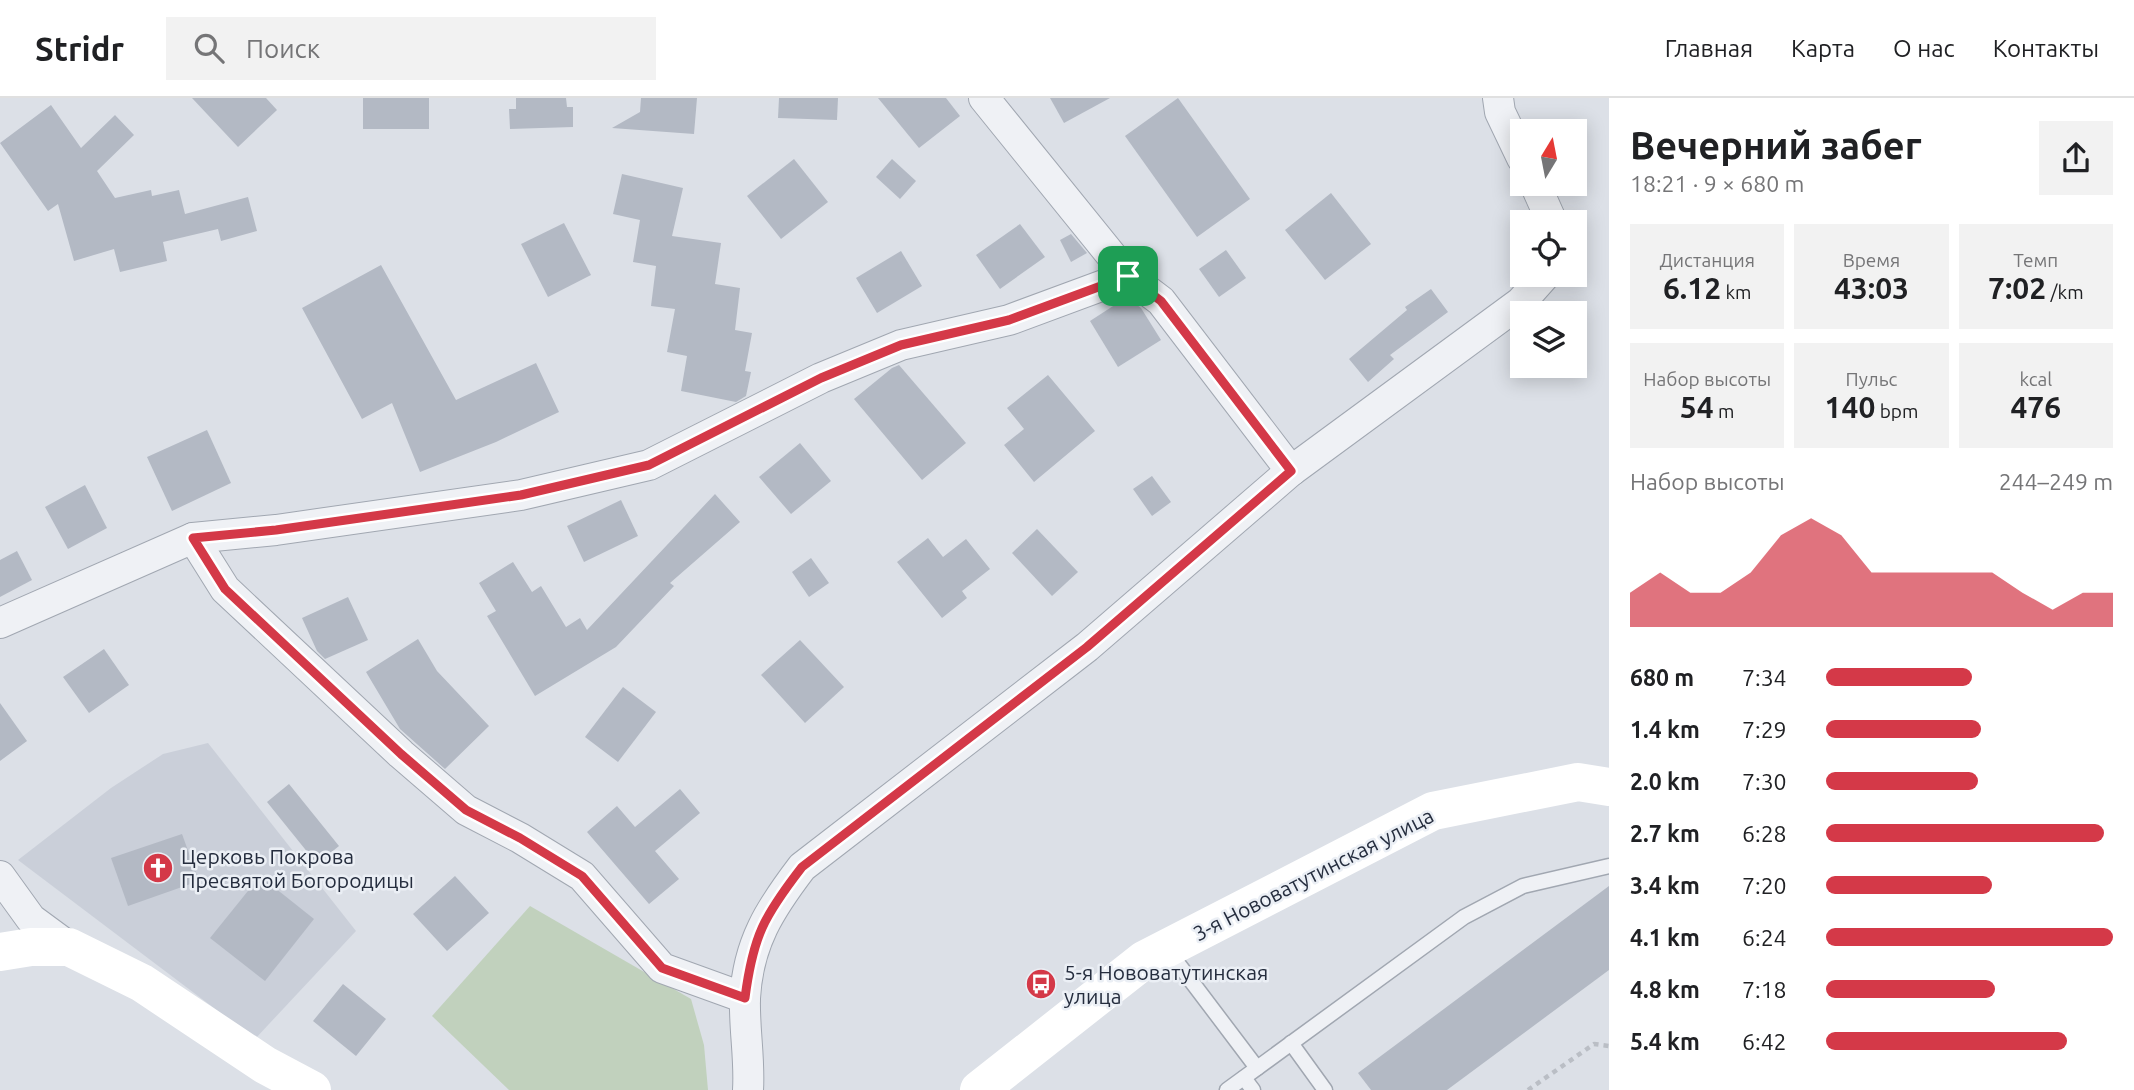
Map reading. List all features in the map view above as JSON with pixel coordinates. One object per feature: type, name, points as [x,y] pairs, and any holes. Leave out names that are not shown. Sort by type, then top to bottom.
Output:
[{"type":"street","points":[[984,98],[1128,276],[1161,301],[1291,471]]},
{"type":"street","points":[[1498,98],[1500,112],[1510,133]]},
{"type":"street","points":[[0,623],[193,538],[276,530],[521,495],[649,465],[821,378],[901,345],[1009,320],[1128,276]]},
{"type":"street","points":[[748,1090],[745,998],[749,964],[760,928],[778,898],[802,867],[1087,647],[1291,471],[1521,302],[1534,287]]},
{"type":"street","points":[[193,538],[225,589],[401,754],[466,810],[520,838],[582,876],[662,968],[745,998]]},
{"type":"street","name":"3-я Нововатутинская улица","points":[[979,1090],[1144,960],[1433,811],[1578,782],[1609,788]]},
{"type":"street","points":[[0,876],[31,919],[69,947],[142,983],[265,1065],[312,1090]]},
{"type":"street","points":[[0,952],[31,947],[69,947]]},
{"type":"lane","points":[[1227,1090],[1248,1084],[1257,1068],[1464,917],[1523,886],[1609,866]]},
{"type":"lane","points":[[1166,947],[1257,1068]]},
{"type":"lane","points":[[1291,1043],[1325,1090]]},
{"type":"path","points":[[1528,1090],[1594,1044],[1609,1046]]},
{"type":"shaded area","points":[[208,743],[356,931],[255,1039],[18,860],[111,788],[163,754]]},
{"type":"green space","points":[[530,906],[691,999],[704,1045],[708,1090],[509,1090],[432,1016]]},
{"type":"building","points":[[192,98],[266,98],[277,110],[238,147]]},
{"type":"building","points":[[363,98],[429,98],[429,129],[363,129]]},
{"type":"building","points":[[516,98],[566,98],[567,107],[573,107],[573,127],[510,129],[509,109],[516,109]]},
{"type":"building","points":[[641,98],[697,98],[694,134],[612,128],[640,112]]},
{"type":"building","points":[[779,98],[838,98],[837,120],[778,118]]},
{"type":"building","points":[[878,98],[946,98],[960,116],[919,148]]},
{"type":"building","points":[[1050,98],[1110,98],[1064,123]]},
{"type":"building","points":[[1178,98],[1250,199],[1197,237],[1125,136]]},
{"type":"building","points":[[51,105],[81,148],[115,115],[134,135],[97,171],[115,198],[151,190],[152,196],[179,190],[185,214],[248,197],[257,231],[221,241],[218,229],[163,242],[167,261],[120,272],[114,249],[74,261],[58,204],[48,211],[0,143]]},
{"type":"building","points":[[794,159],[828,202],[781,239],[747,196]]},
{"type":"building","points":[[892,159],[916,181],[900,199],[876,177]]},
{"type":"building","points":[[622,174],[683,188],[672,236],[721,243],[715,284],[740,288],[735,330],[752,333],[745,371],[751,372],[746,396],[736,402],[681,391],[687,356],[667,352],[675,309],[651,306],[656,266],[633,262],[640,220],[613,214]]},
{"type":"building","points":[[1331,193],[1371,244],[1325,280],[1285,230]]},
{"type":"building","points":[[564,223],[591,275],[548,297],[521,244]]},
{"type":"building","points":[[1020,224],[1045,257],[1000,289],[976,255]]},
{"type":"building","points":[[1071,234],[1087,253],[1071,262],[1060,240]]},
{"type":"building","points":[[1226,250],[1246,278],[1219,297],[1199,269]]},
{"type":"building","points":[[901,251],[922,286],[877,313],[856,278]]},
{"type":"building","points":[[381,265],[456,400],[536,363],[559,412],[496,442],[420,472],[392,403],[362,419],[302,308]]},
{"type":"building","points":[[1431,289],[1448,312],[1390,355],[1394,359],[1368,382],[1349,359],[1407,310],[1405,307]]},
{"type":"building","points":[[1127,297],[1141,308],[1161,340],[1118,367],[1090,321]]},
{"type":"building","points":[[899,365],[966,443],[922,480],[854,399]]},
{"type":"building","points":[[1048,375],[1095,431],[1034,482],[1004,445],[1024,429],[1007,408]]},
{"type":"building","points":[[207,430],[231,483],[172,511],[147,457]]},
{"type":"building","points":[[800,443],[831,481],[791,514],[759,477]]},
{"type":"building","points":[[1152,476],[1171,502],[1152,516],[1133,489]]},
{"type":"building","points":[[85,485],[107,528],[68,549],[45,507]]},
{"type":"building","points":[[715,494],[740,522],[670,583],[674,586],[616,647],[535,696],[487,616],[496,611],[479,583],[513,562],[532,592],[541,586],[566,627],[580,618],[587,630]]},
{"type":"building","points":[[621,500],[638,536],[584,562],[567,526]]},
{"type":"building","points":[[1037,529],[1078,572],[1052,596],[1012,553]]},
{"type":"building","points":[[928,538],[943,557],[966,539],[990,569],[962,591],[967,598],[942,618],[897,562]]},
{"type":"building","points":[[17,551],[32,580],[0,597],[0,560]]},
{"type":"building","points":[[811,558],[829,583],[809,597],[792,572]]},
{"type":"building","points":[[348,597],[368,640],[325,659],[317,651],[302,618]]},
{"type":"building","points":[[418,639],[437,671],[489,726],[445,769],[400,729],[366,672]]},
{"type":"building","points":[[800,640],[844,687],[805,723],[761,675]]},
{"type":"building","points":[[104,649],[129,685],[89,713],[63,677]]},
{"type":"building","points":[[623,687],[656,712],[618,762],[585,737]]},
{"type":"building","points":[[0,703],[27,741],[0,761]]},
{"type":"building","points":[[289,784],[339,846],[317,864],[267,802]]},
{"type":"building","points":[[680,789],[700,813],[655,851],[679,879],[649,904],[587,832],[617,806],[635,827]]},
{"type":"building","points":[[182,834],[199,881],[128,906],[111,858]]},
{"type":"building","points":[[260,876],[314,919],[265,981],[210,938]]},
{"type":"building","points":[[455,876],[489,913],[447,951],[413,914]]},
{"type":"building","points":[[1609,886],[1609,970],[1447,1090],[1371,1090],[1358,1073]]},
{"type":"building","points":[[343,984],[386,1019],[356,1056],[313,1021]]},
{"type":"place","name":"Церковь Покрова Пресвятой Богородицы","points":[[158,868]]},
{"type":"place","name":"5-я Нововатутинская улица","points":[[1041,984]]},
{"type":"route","points":[[1128,276],[1161,301],[1291,471],[1087,647],[802,867],[778,898],[760,928],[749,964],[745,998],[662,968],[582,876],[520,838],[466,810],[401,754],[225,589],[193,538],[276,530],[521,495],[649,465],[821,378],[901,345],[1009,320],[1128,276]]}]
